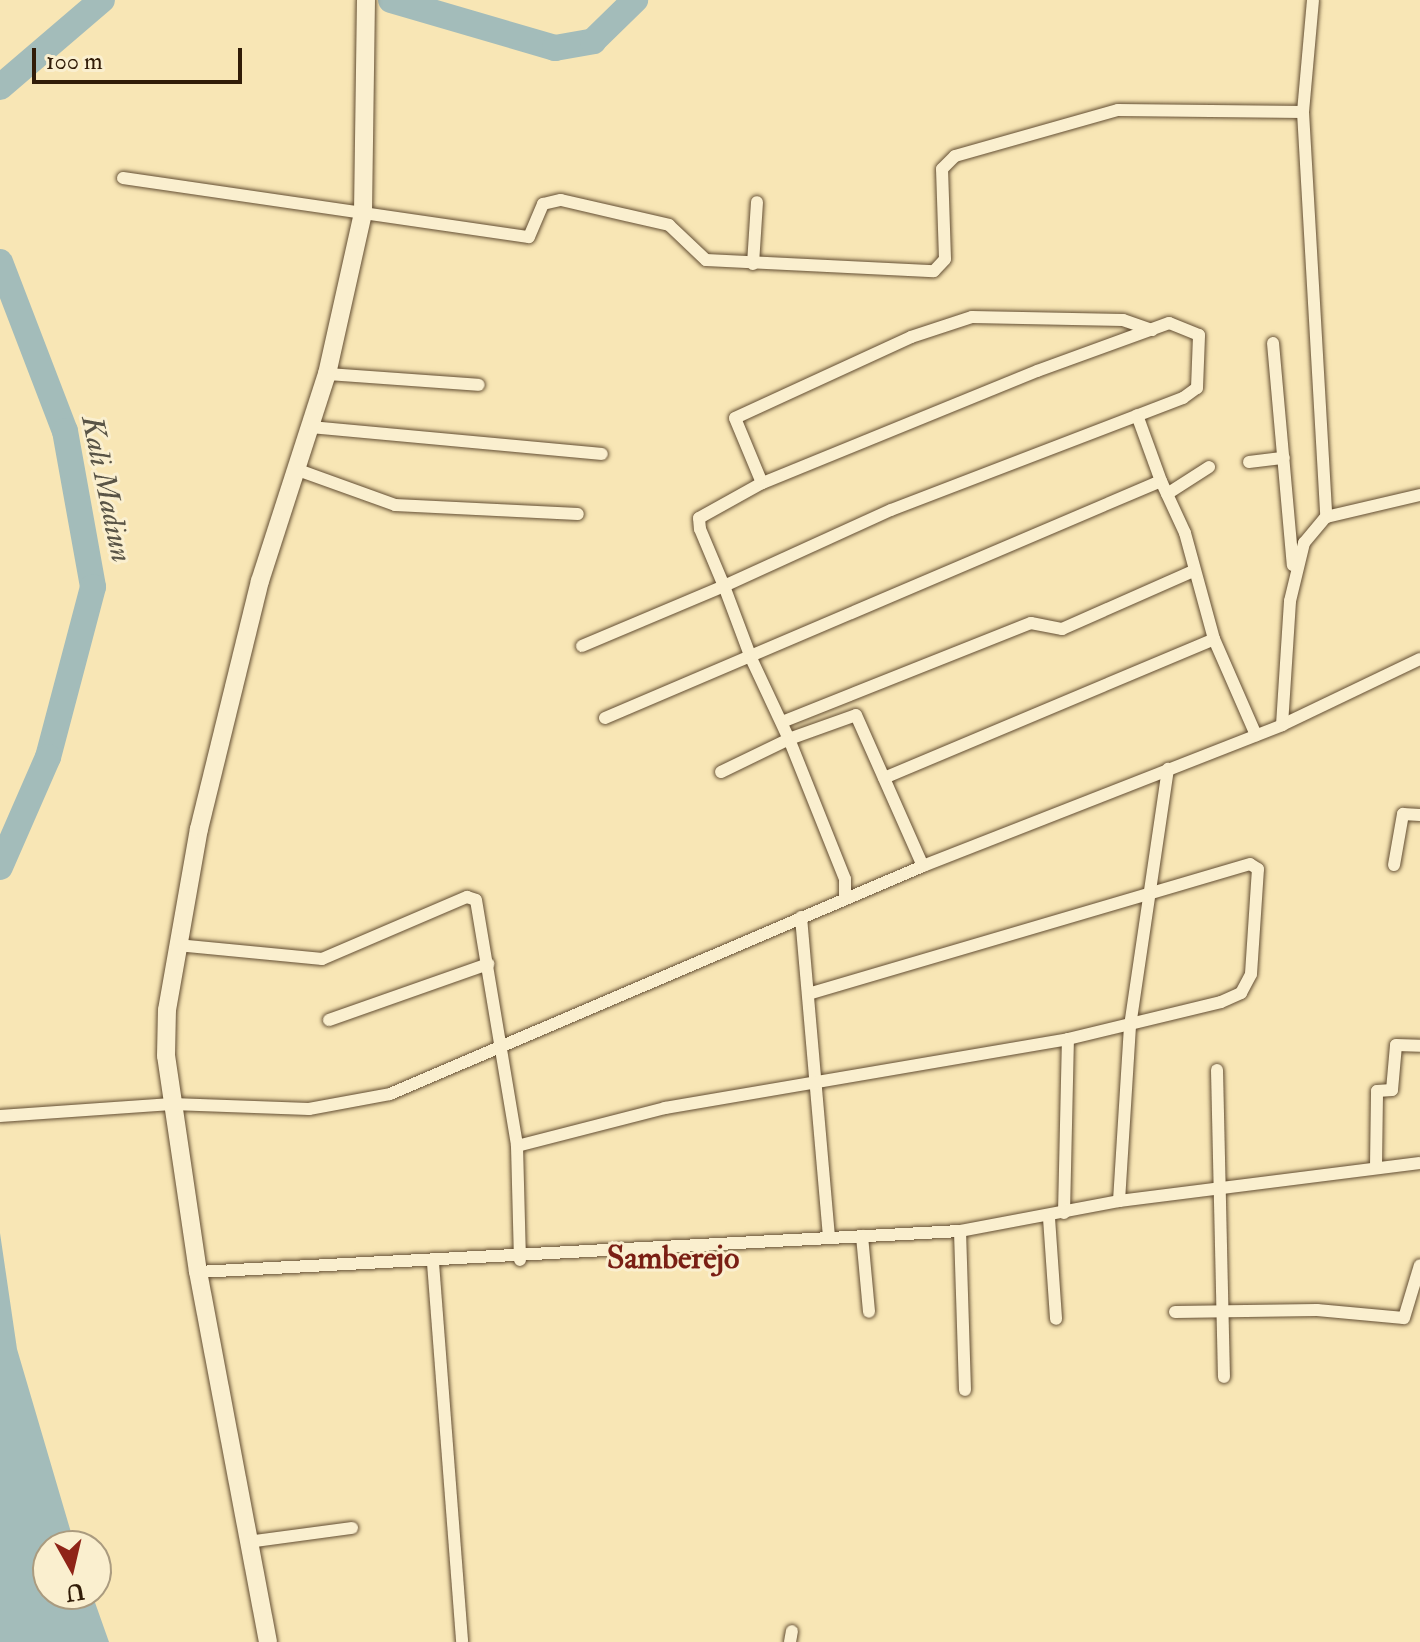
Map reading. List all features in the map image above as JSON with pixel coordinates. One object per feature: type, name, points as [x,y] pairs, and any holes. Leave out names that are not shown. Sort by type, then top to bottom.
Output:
[{"type":"main road","points":[[268,1642],[198,1272],[166,1056],[177,945],[260,581],[327,374],[363,213],[366,0]]},
{"type":"street","points":[[1313,0],[1303,112],[1326,517]]},
{"type":"street","points":[[123,178],[529,237],[543,204],[561,200],[669,225],[706,260],[934,271],[945,259],[942,169],[955,156],[1118,110],[1303,112]]},
{"type":"street","points":[[753,264],[757,202]]},
{"type":"street","points":[[762,483],[735,418],[911,337],[962,318],[1123,320],[1152,330]]},
{"type":"street","points":[[582,646],[724,586],[891,510],[1137,415],[1197,388],[1202,365],[1199,335],[1169,323],[762,483],[699,518],[724,586],[751,658],[782,722],[845,879],[845,899]]},
{"type":"street","points":[[1273,343],[1294,576],[1282,725]]},
{"type":"street","points":[[327,374],[479,385]]},
{"type":"street","points":[[1137,415],[1161,481],[1185,533],[1191,572],[1214,639],[1256,735]]},
{"type":"street","points":[[311,427],[602,454]]},
{"type":"street","points":[[1249,462],[1284,458]]},
{"type":"street","points":[[1167,494],[1209,467]]},
{"type":"street","points":[[298,470],[395,505],[578,514]]},
{"type":"street","points":[[605,718],[751,658],[959,561],[1161,481]]},
{"type":"street","points":[[1294,576],[1304,543],[1326,517],[1420,495]]},
{"type":"street","points":[[782,722],[1025,625],[1062,629],[1191,572]]},
{"type":"street","points":[[884,778],[1214,639]]},
{"type":"street","points":[[0,1116],[172,1104],[337,1106],[390,1094],[923,866],[1282,725],[1420,659]]},
{"type":"street","points":[[721,772],[789,739],[856,715],[923,866]]},
{"type":"street","points":[[1119,1201],[1130,1026],[1168,769]]},
{"type":"street","points":[[1394,865],[1403,814],[1420,815]]},
{"type":"street","points":[[517,1146],[816,1078],[1068,1039],[1130,1026],[1241,993],[1251,974],[1258,869],[1250,864],[1150,898],[811,993]]},
{"type":"street","points":[[177,945],[320,960],[471,897],[504,1044],[517,1146],[520,1260]]},
{"type":"street","points":[[801,917],[811,993],[829,1238]]},
{"type":"street","points":[[329,1020],[488,964]]},
{"type":"street","points":[[1064,1213],[1068,1039]]},
{"type":"street","points":[[1376,1166],[1377,1091],[1392,1090],[1396,1045],[1420,1046]]},
{"type":"street","points":[[1217,1070],[1217,1187],[1224,1310],[1224,1377]]},
{"type":"street","points":[[198,1272],[520,1260],[960,1231],[1049,1218],[1119,1201],[1376,1166],[1420,1163]]},
{"type":"street","points":[[1049,1218],[1056,1319]]},
{"type":"street","points":[[960,1231],[965,1390]]},
{"type":"street","points":[[862,1236],[869,1312]]},
{"type":"street","points":[[433,1263],[462,1642]]},
{"type":"street","points":[[1175,1312],[1224,1310],[1404,1318],[1420,1265]]},
{"type":"street","points":[[248,1542],[352,1528]]},
{"type":"water","points":[[0,1233],[17,1349],[70,1530],[32,1530],[32,1610],[98,1610],[109,1642],[0,1642]]},
{"type":"waterway","points":[[0,87],[102,0]]},
{"type":"waterway","points":[[391,0],[555,48],[593,41],[635,0]]},
{"type":"waterway","name":"Kali Madiun","points":[[0,262],[65,431],[93,587],[48,757],[0,867]]},
{"type":"district","name":"Samberejo","points":[[673,1258]]}]
